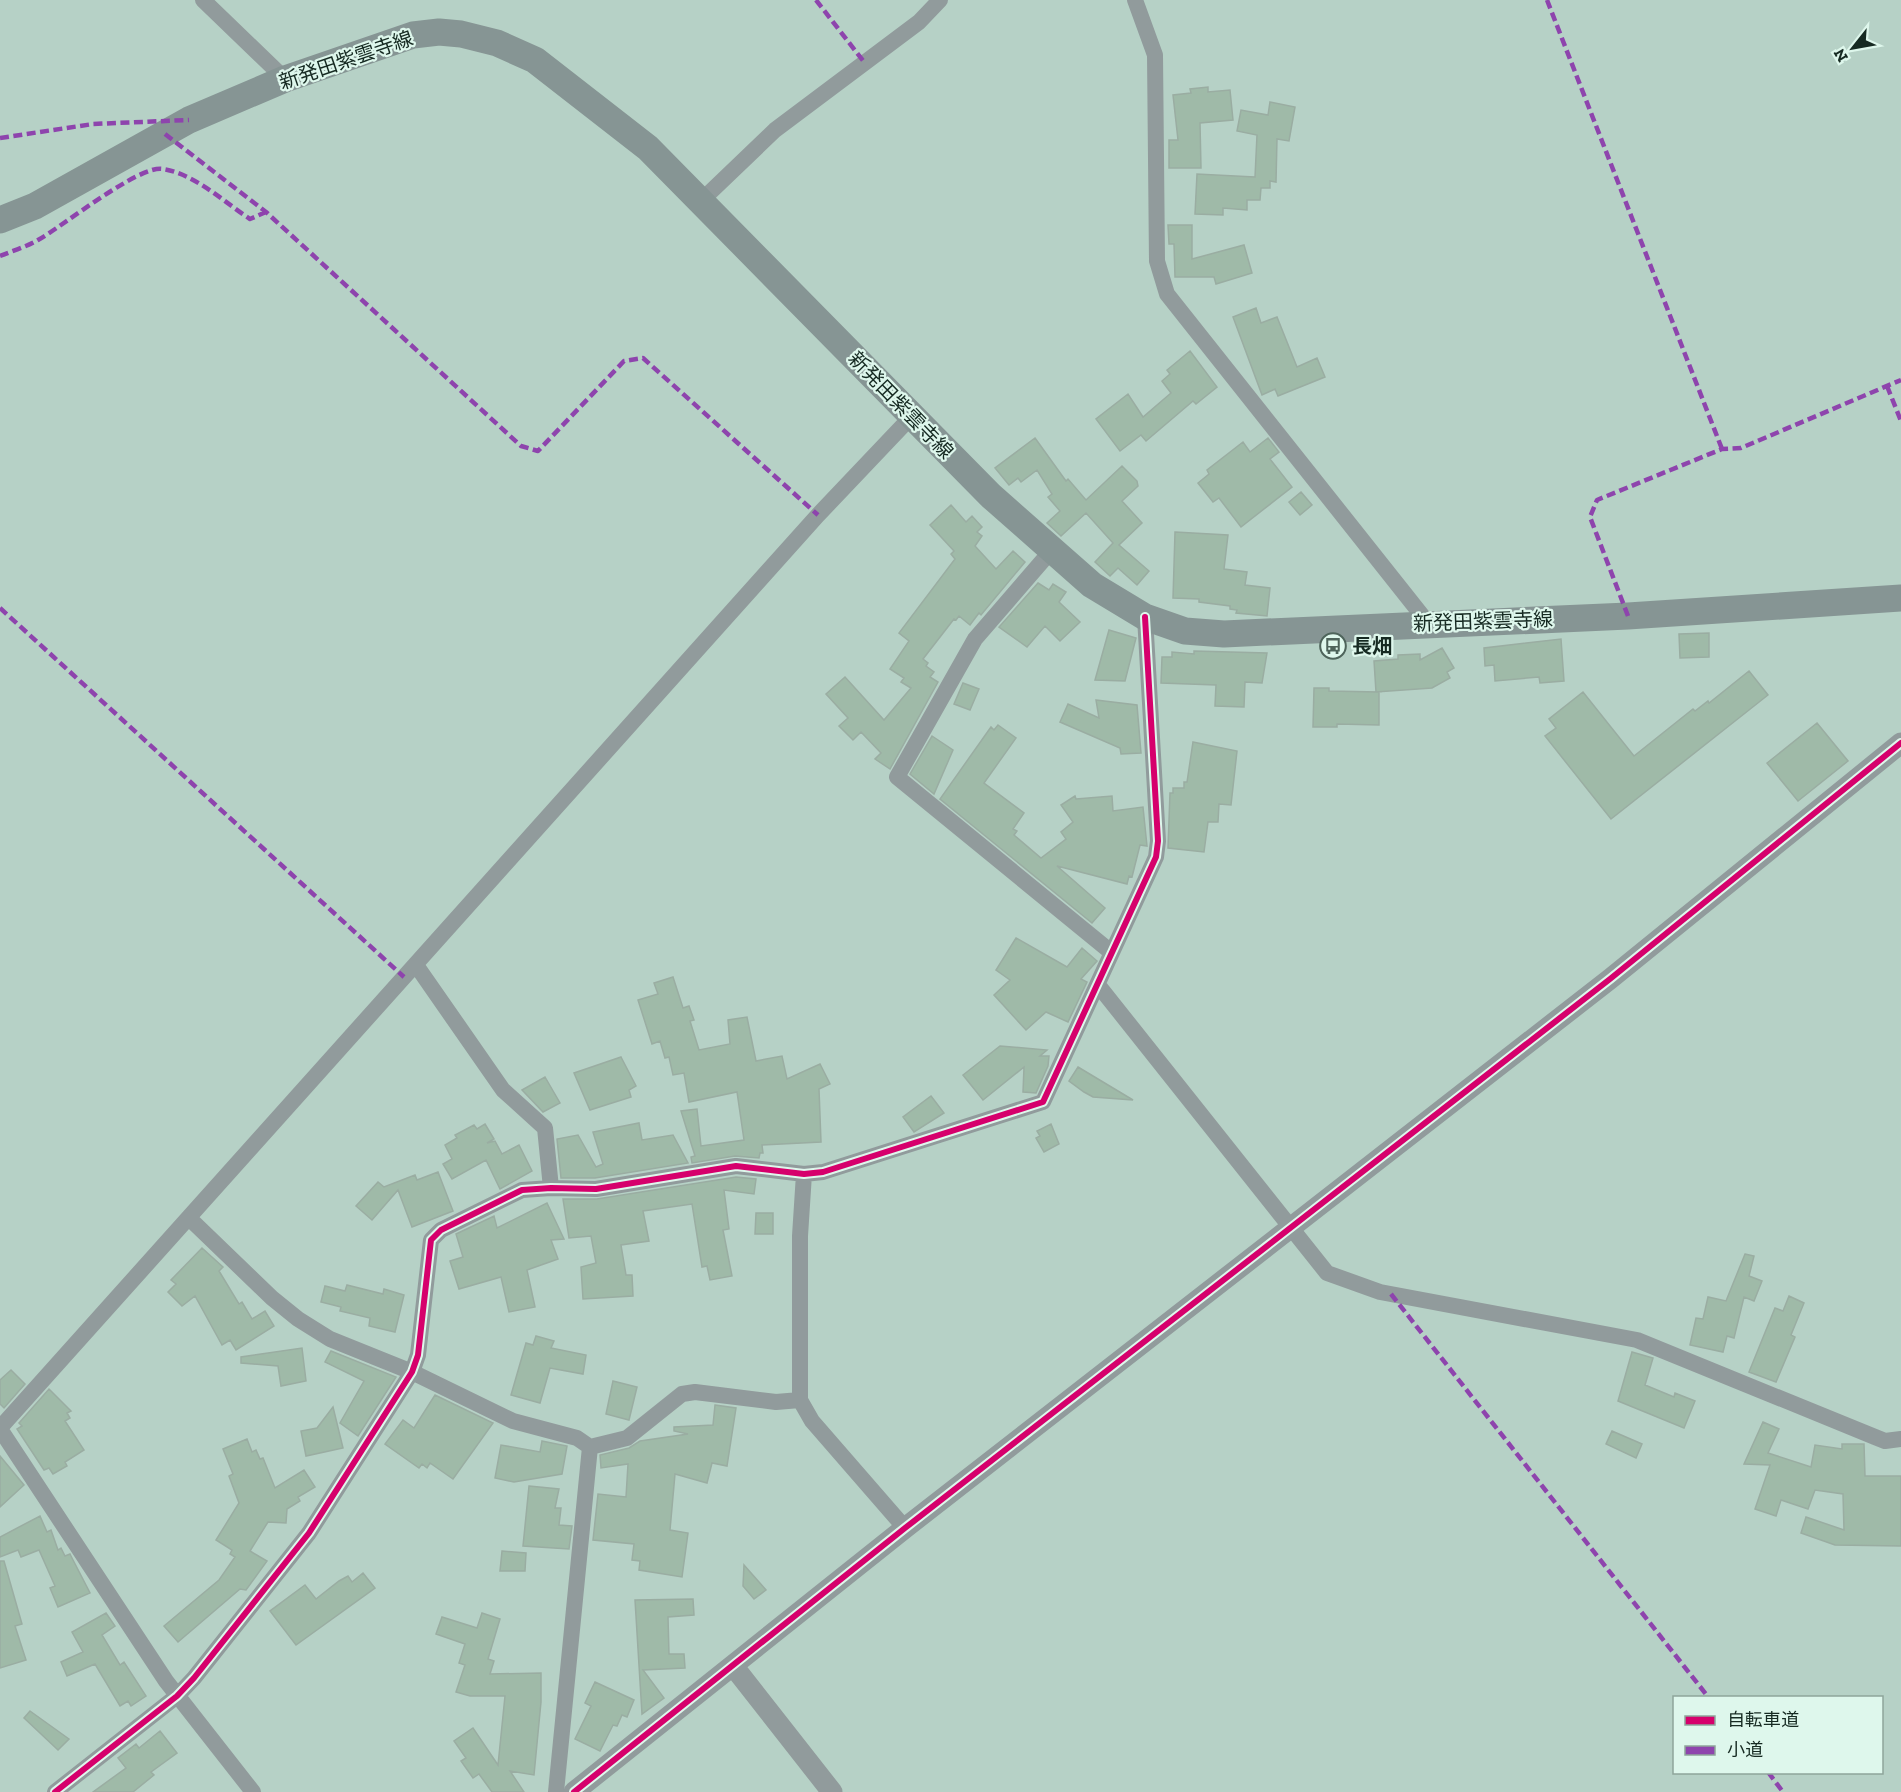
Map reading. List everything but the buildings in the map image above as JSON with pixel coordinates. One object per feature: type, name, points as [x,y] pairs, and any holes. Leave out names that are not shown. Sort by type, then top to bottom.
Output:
[{"type":"main road","name":"新発田紫雲寺線","points":[[0,220],[35,206],[189,120],[285,79],[413,35],[450,33],[497,43],[535,60],[648,148],[702,200],[991,496],[1092,585],[1144,617],[1185,630],[1224,634],[1428,623],[1628,616],[1901,598]]},
{"type":"street","points":[[203,0],[285,79]]},
{"type":"street","points":[[702,200],[775,130],[919,22],[940,0]]},
{"type":"street","points":[[1135,0],[1155,55],[1157,261],[1167,294],[1428,623]]},
{"type":"street","points":[[253,1792],[177,1696],[0,1429],[818,515],[912,416]]},
{"type":"street","points":[[1052,551],[975,639],[897,777],[1111,952]]},
{"type":"street","points":[[55,1792],[177,1696],[194,1678],[309,1533],[412,1372],[418,1354],[431,1240],[452,1223],[522,1190],[596,1189],[736,1166],[804,1174],[849,1166],[1043,1102],[1156,857],[1158,841],[1144,617]]},
{"type":"street","points":[[574,1792],[734,1667],[904,1528],[1288,1227],[1610,980],[1901,743]]},
{"type":"street","points":[[416,965],[504,1090],[545,1128],[551,1188]]},
{"type":"street","points":[[1098,985],[1288,1227],[1327,1273],[1380,1292],[1637,1340],[1885,1441],[1901,1439]]},
{"type":"street","points":[[804,1174],[800,1236],[800,1400],[812,1421],[904,1528]]},
{"type":"street","points":[[190,1219],[272,1298],[298,1319],[330,1339],[412,1372],[513,1421],[577,1438],[590,1447],[627,1438],[682,1394],[695,1392],[776,1402],[800,1400]]},
{"type":"street","points":[[556,1792],[590,1447]]},
{"type":"street","points":[[734,1667],[832,1792]]},
{"type":"marked path","points":[[816,0],[864,62]]},
{"type":"marked path","points":[[1547,0],[1722,449]]},
{"type":"marked path","points":[[0,138],[93,124],[189,120]]},
{"type":"marked path","points":[[165,134],[266,212],[521,446],[538,451],[624,361],[643,358],[818,515]]},
{"type":"marked path","points":[[0,256],[38,240],[101,197],[152,170],[163,169],[186,177],[250,219],[266,212]]},
{"type":"marked path","points":[[1628,616],[1590,517],[1597,500],[1722,449],[1741,448],[1901,380]]},
{"type":"marked path","points":[[1887,386],[1901,421]]},
{"type":"marked path","points":[[0,608],[404,977]]},
{"type":"marked path","points":[[1391,1294],[1707,1696]]},
{"type":"marked path","points":[[1770,1774],[1783,1792]]},
{"type":"cycle path","points":[[55,1792],[177,1696],[194,1678],[309,1533],[412,1372],[418,1355],[431,1240],[441,1230],[522,1190],[596,1189],[736,1166],[804,1174],[823,1172],[1043,1102],[1156,857],[1158,841],[1145,617]]},
{"type":"cycle path","points":[[574,1792],[905,1528],[1610,979],[1901,743]]},
{"type":"place","name":"長畑","points":[[1333,646]]}]
